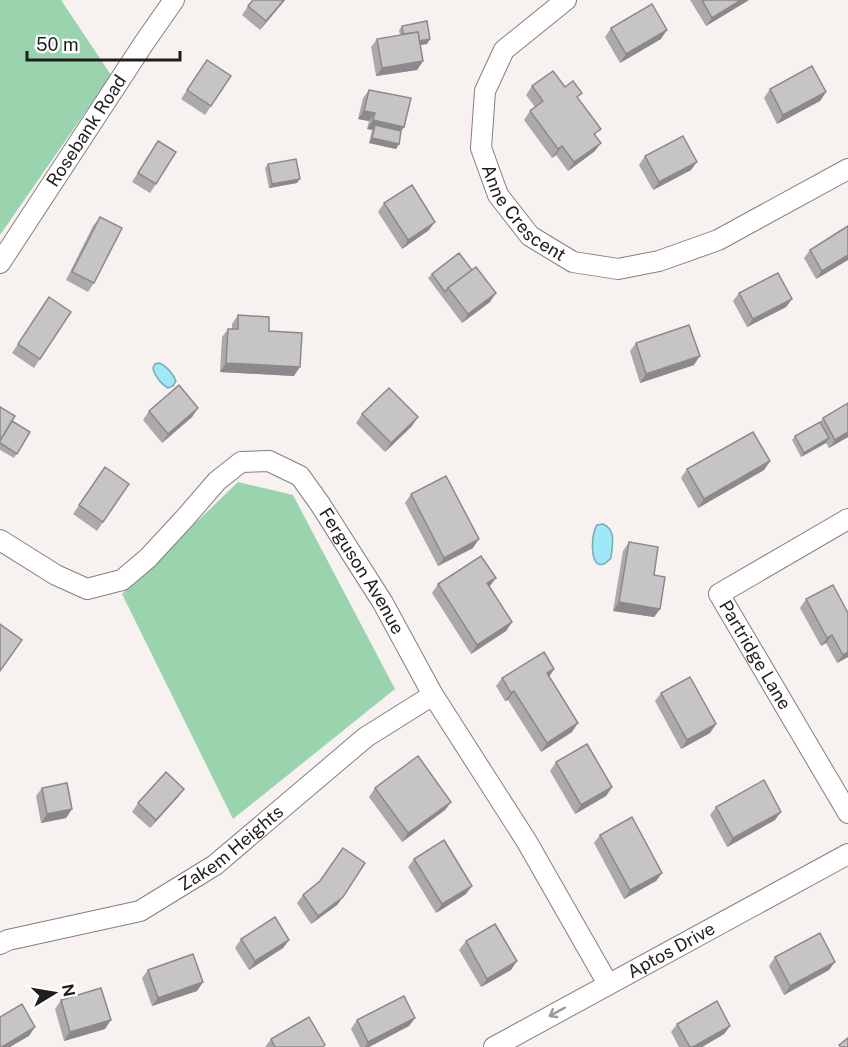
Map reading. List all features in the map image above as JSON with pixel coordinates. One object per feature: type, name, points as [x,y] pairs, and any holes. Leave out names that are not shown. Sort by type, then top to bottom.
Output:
[{"type":"street","name":"Rosebank Road","points":[[0,263],[174,0]]},
{"type":"street","name":"Anne Crescent","points":[[566,0],[504,50],[485,91],[481,148],[498,195],[530,236],[573,262],[618,269],[659,261],[718,240],[848,169]]},
{"type":"street","name":"Ferguson Avenue","points":[[0,540],[56,575],[87,589],[122,580],[148,558],[217,480],[241,462],[269,461],[300,476],[383,603],[433,695],[527,842],[608,984]]},
{"type":"street","name":"Partridge Lane","points":[[848,519],[719,594],[848,813]]},
{"type":"street","name":"Zakem Heights","points":[[0,944],[8,940],[140,911],[215,865],[366,737],[433,695]]},
{"type":"street","name":"Aptos Drive","points":[[494,1047],[848,854]]},
{"type":"green space","points":[[0,0],[61,0],[111,75],[0,235]]},
{"type":"green space","points":[[238,482],[293,495],[395,689],[233,819],[122,594]]},
{"type":"water","points":[[159,363],[173,376],[176,381],[173,386],[168,388],[157,377],[153,368]]},
{"type":"water","points":[[603,524],[610,530],[613,539],[611,558],[604,564],[599,564],[595,561],[592,547],[594,531],[597,525]]},
{"type":"building","points":[[253,0],[284,0],[266,21],[248,6]]},
{"type":"building","points":[[702,0],[741,0],[712,18]]},
{"type":"building","points":[[652,4],[667,30],[626,54],[611,28]]},
{"type":"building","points":[[427,21],[430,39],[419,41],[418,32],[403,34],[402,26]]},
{"type":"building","points":[[418,32],[423,61],[382,68],[377,39]]},
{"type":"building","points":[[207,60],[231,76],[211,106],[187,90]]},
{"type":"building","points":[[812,66],[826,92],[783,115],[770,89]]},
{"type":"building","points":[[553,71],[565,87],[573,81],[582,93],[577,97],[601,129],[594,134],[601,143],[574,162],[562,146],[558,149],[530,111],[543,101],[532,86]]},
{"type":"building","points":[[369,90],[411,98],[404,127],[373,120],[375,113],[364,111]]},
{"type":"building","points":[[375,125],[401,131],[399,144],[372,138]]},
{"type":"building","points":[[683,136],[697,162],[659,182],[645,156]]},
{"type":"building","points":[[158,141],[176,152],[156,184],[138,173]]},
{"type":"building","points":[[296,159],[300,179],[272,184],[268,164]]},
{"type":"building","points":[[412,185],[435,222],[408,240],[384,203]]},
{"type":"building","points":[[100,217],[122,228],[94,283],[72,272]]},
{"type":"building","points":[[848,226],[848,255],[822,271],[810,250]]},
{"type":"building","points":[[459,253],[472,270],[445,292],[432,274]]},
{"type":"building","points":[[476,267],[496,293],[468,314],[448,288]]},
{"type":"building","points":[[778,273],[792,299],[753,319],[739,293]]},
{"type":"building","points":[[49,297],[71,312],[40,359],[18,344]]},
{"type":"building","points":[[238,315],[269,317],[269,331],[302,333],[300,367],[226,363],[228,329],[238,329]]},
{"type":"building","points":[[689,325],[700,356],[646,374],[636,343]]},
{"type":"building","points":[[179,385],[198,408],[168,434],[149,411]]},
{"type":"building","points":[[389,388],[418,417],[391,443],[362,414]]},
{"type":"building","points":[[848,403],[848,432],[835,440],[823,418]]},
{"type":"building","points":[[0,407],[15,416],[0,441]]},
{"type":"building","points":[[12,421],[30,432],[17,454],[0,443]]},
{"type":"building","points":[[820,422],[829,438],[804,453],[795,436]]},
{"type":"building","points":[[753,432],[770,461],[704,499],[687,469]]},
{"type":"building","points":[[105,467],[129,484],[103,522],[79,505]]},
{"type":"building","points":[[446,476],[479,539],[444,558],[411,494]]},
{"type":"building","points":[[629,542],[658,547],[654,575],[665,577],[660,609],[619,602]]},
{"type":"building","points":[[481,556],[496,578],[487,583],[512,622],[477,645],[438,584]]},
{"type":"building","points":[[833,585],[848,613],[848,652],[843,655],[832,635],[827,638],[806,599]]},
{"type":"building","points":[[0,624],[22,640],[0,671]]},
{"type":"building","points":[[544,652],[554,669],[547,673],[578,723],[547,743],[514,691],[511,693],[502,678]]},
{"type":"building","points":[[690,677],[716,724],[687,740],[661,693]]},
{"type":"building","points":[[587,744],[612,787],[581,805],[556,762]]},
{"type":"building","points":[[418,756],[451,802],[408,833],[375,788]]},
{"type":"building","points":[[166,772],[184,789],[156,820],[138,803]]},
{"type":"building","points":[[764,780],[781,812],[733,838],[716,807]]},
{"type":"building","points":[[67,783],[72,809],[47,814],[42,788]]},
{"type":"building","points":[[632,817],[662,873],[630,890],[600,835]]},
{"type":"building","points":[[444,840],[472,886],[442,904],[414,859]]},
{"type":"building","points":[[343,848],[365,863],[343,897],[318,916],[303,895],[320,881]]},
{"type":"building","points":[[275,917],[289,940],[255,961],[241,939]]},
{"type":"building","points":[[495,924],[517,961],[487,979],[466,941]]},
{"type":"building","points":[[820,933],[835,962],[790,986],[775,957]]},
{"type":"building","points":[[193,954],[203,982],[158,998],[148,970]]},
{"type":"building","points":[[101,988],[111,1020],[70,1032],[61,1000]]},
{"type":"building","points":[[404,996],[415,1018],[368,1042],[357,1020]]},
{"type":"building","points":[[717,1001],[730,1026],[690,1047],[677,1024]]},
{"type":"building","points":[[22,1004],[35,1027],[0,1047],[0,1017]]},
{"type":"building","points":[[309,1017],[325,1045],[322,1047],[275,1047],[271,1039]]},
{"type":"building","points":[[848,1038],[848,1047],[839,1045]]}]
